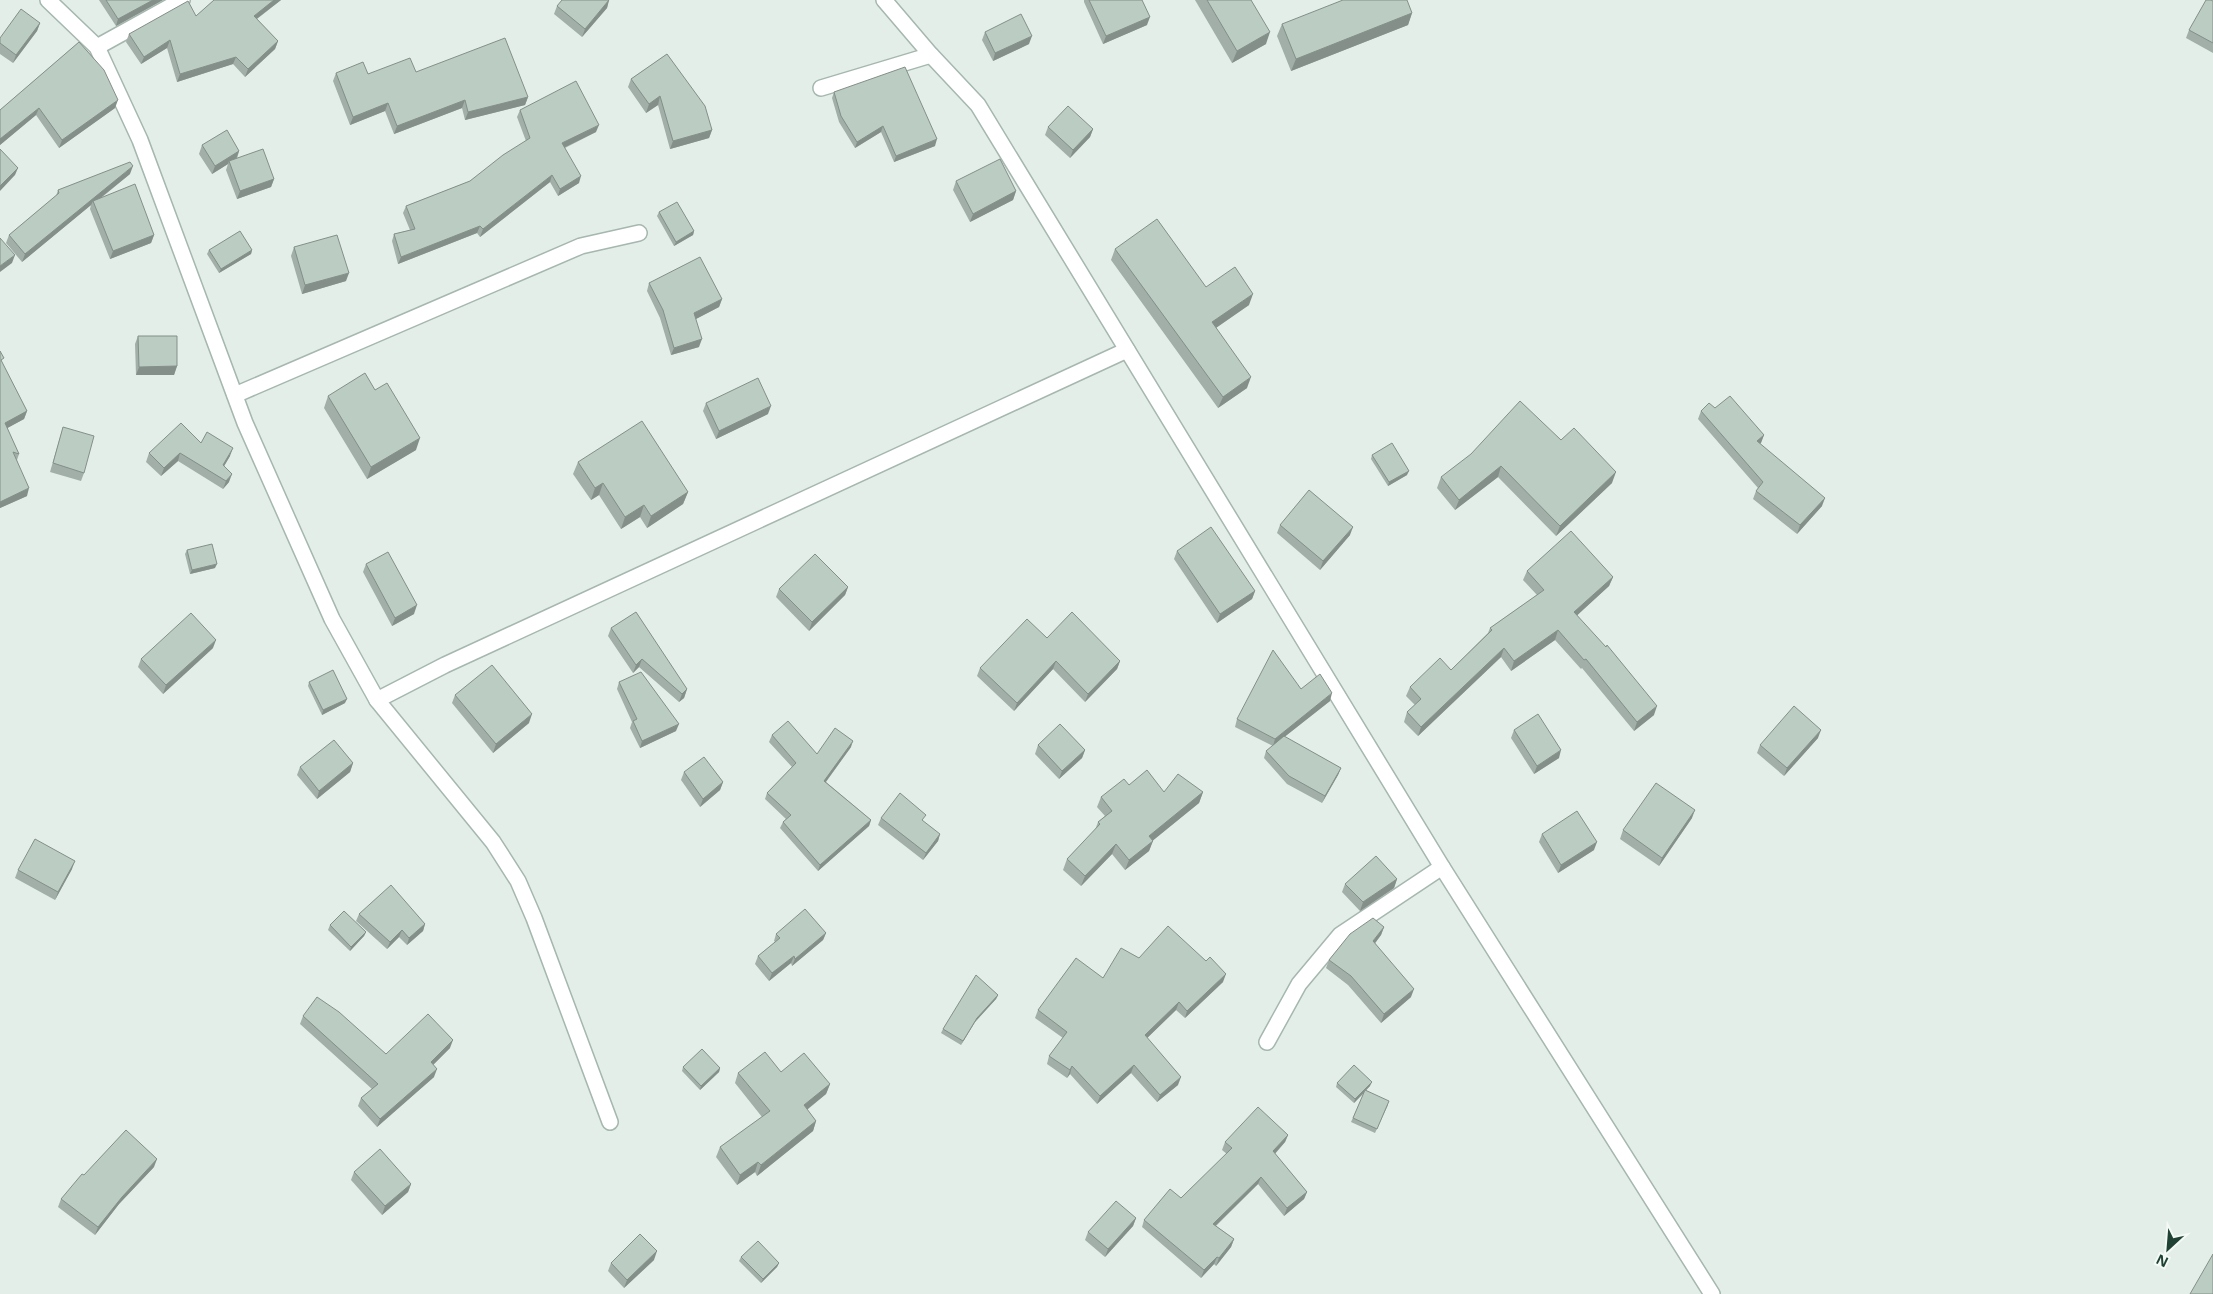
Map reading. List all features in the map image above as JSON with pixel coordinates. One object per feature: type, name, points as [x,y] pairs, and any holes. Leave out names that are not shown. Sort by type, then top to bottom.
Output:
[{"type":"street","points":[[48,0],[97,47],[140,140],[235,395],[332,619],[377,700],[492,842],[518,881],[534,918],[610,1122]]},
{"type":"street","points":[[97,47],[182,0]]},
{"type":"street","points":[[884,0],[931,55],[978,105],[1442,867],[1712,1294]]},
{"type":"street","points":[[822,88],[931,55]]},
{"type":"street","points":[[235,395],[581,246],[639,233]]},
{"type":"street","points":[[377,700],[445,665],[1127,350]]},
{"type":"street","points":[[1267,1042],[1299,984],[1340,935],[1442,867]]},
{"type":"building","points":[[106,0],[153,0],[118,19]]},
{"type":"building","points":[[214,0],[274,0],[254,16],[278,41],[248,69],[236,57],[180,74],[170,40],[144,57],[129,34],[188,1],[196,16]]},
{"type":"building","points":[[562,0],[609,0],[585,29],[557,6]]},
{"type":"building","points":[[1089,0],[1142,0],[1150,17],[1106,36]]},
{"type":"building","points":[[1207,0],[1251,0],[1270,32],[1237,51]]},
{"type":"building","points":[[1343,0],[1407,0],[1412,13],[1296,59],[1282,24]]},
{"type":"building","points":[[2206,0],[2213,1],[2213,43],[2189,30]]},
{"type":"building","points":[[21,9],[40,23],[16,55],[0,43],[0,38]]},
{"type":"building","points":[[1021,14],[1032,36],[995,53],[985,32]]},
{"type":"building","points":[[505,38],[528,97],[468,112],[465,100],[397,126],[388,103],[353,117],[336,73],[363,62],[368,74],[410,58],[416,72]]},
{"type":"building","points":[[79,42],[104,70],[118,100],[62,140],[39,108],[0,139],[0,110]]},
{"type":"building","points":[[667,54],[705,106],[712,130],[673,141],[660,96],[649,104],[631,79]]},
{"type":"building","points":[[905,67],[937,139],[896,156],[883,126],[857,142],[841,116],[834,92]]},
{"type":"building","points":[[576,81],[599,125],[562,143],[581,176],[560,189],[552,175],[483,229],[480,226],[401,257],[394,234],[415,229],[406,206],[470,181],[503,155],[530,138],[520,110]]},
{"type":"building","points":[[1068,106],[1093,129],[1073,150],[1048,127]]},
{"type":"building","points":[[227,130],[239,151],[215,166],[202,145]]},
{"type":"building","points":[[0,149],[18,168],[0,186]]},
{"type":"building","points":[[263,149],[274,179],[240,191],[229,161]]},
{"type":"building","points":[[1000,159],[1016,191],[973,214],[956,181]]},
{"type":"building","points":[[130,162],[133,166],[25,254],[9,235],[59,193],[58,190]]},
{"type":"building","points":[[135,184],[154,235],[113,251],[93,201]]},
{"type":"building","points":[[677,202],[694,231],[676,242],[659,212]]},
{"type":"building","points":[[1157,219],[1206,287],[1235,267],[1253,294],[1212,322],[1251,377],[1223,397],[1115,249]]},
{"type":"building","points":[[240,231],[252,250],[221,269],[209,250]]},
{"type":"building","points":[[337,235],[349,273],[305,285],[294,247]]},
{"type":"building","points":[[0,238],[15,255],[0,266]]},
{"type":"building","points":[[700,257],[722,299],[694,313],[702,339],[674,348],[663,310],[649,283]]},
{"type":"building","points":[[138,336],[177,336],[177,366],[139,367]]},
{"type":"building","points":[[0,351],[4,358],[1,360],[27,411],[5,423],[19,454],[13,452],[29,488],[0,502]]},
{"type":"building","points":[[365,373],[375,390],[387,383],[420,438],[371,467],[328,396]]},
{"type":"building","points":[[758,378],[771,406],[719,431],[706,403]]},
{"type":"building","points":[[1730,396],[1764,435],[1757,441],[1825,498],[1800,525],[1756,491],[1763,482],[1701,411],[1709,403],[1715,408]]},
{"type":"building","points":[[1520,401],[1561,440],[1574,428],[1616,472],[1560,526],[1501,466],[1459,500],[1441,477],[1471,454]]},
{"type":"building","points":[[642,421],[688,492],[651,516],[644,505],[625,517],[603,483],[595,488],[578,462]]},
{"type":"building","points":[[181,423],[201,443],[207,432],[233,448],[223,465],[232,474],[226,481],[180,453],[164,468],[149,453]]},
{"type":"building","points":[[63,427],[94,436],[84,473],[53,463]]},
{"type":"building","points":[[1392,443],[1409,471],[1389,482],[1372,455]]},
{"type":"building","points":[[1309,490],[1353,527],[1323,561],[1280,525]]},
{"type":"building","points":[[1211,527],[1255,591],[1220,614],[1177,551]]},
{"type":"building","points":[[1571,531],[1613,577],[1574,612],[1606,647],[1607,645],[1657,706],[1637,722],[1586,659],[1584,660],[1558,630],[1514,661],[1504,648],[1421,727],[1407,712],[1421,699],[1410,687],[1440,658],[1451,670],[1492,630],[1490,628],[1544,590],[1527,571]]},
{"type":"building","points":[[212,544],[217,564],[192,570],[187,550]]},
{"type":"building","points":[[388,552],[417,605],[395,618],[366,564]]},
{"type":"building","points":[[815,554],[848,587],[812,622],[779,589]]},
{"type":"building","points":[[636,612],[687,689],[682,694],[642,659],[636,665],[611,628]]},
{"type":"building","points":[[1072,612],[1120,661],[1088,694],[1056,661],[1017,703],[980,668],[1027,619],[1047,638]]},
{"type":"building","points":[[191,613],[216,640],[166,685],[141,659]]},
{"type":"building","points":[[1273,650],[1301,689],[1320,674],[1332,693],[1275,739],[1237,719]]},
{"type":"building","points":[[492,665],[532,714],[496,744],[455,695]]},
{"type":"building","points":[[333,670],[347,699],[323,710],[309,682]]},
{"type":"building","points":[[641,672],[679,724],[642,741],[633,721],[637,719],[619,682]]},
{"type":"building","points":[[1794,706],[1821,730],[1787,768],[1760,745]]},
{"type":"building","points":[[1538,714],[1561,750],[1537,766],[1514,730]]},
{"type":"building","points":[[788,721],[817,754],[835,728],[853,741],[824,781],[871,820],[820,865],[783,822],[791,815],[767,793],[796,763],[772,735]]},
{"type":"building","points":[[1060,724],[1085,750],[1062,771],[1038,745]]},
{"type":"building","points":[[1284,736],[1341,768],[1325,796],[1289,776],[1266,751]]},
{"type":"building","points":[[334,740],[353,763],[319,791],[300,767]]},
{"type":"building","points":[[704,757],[723,782],[703,799],[684,772]]},
{"type":"building","points":[[1147,770],[1164,792],[1178,774],[1203,792],[1149,836],[1153,841],[1129,860],[1116,844],[1085,876],[1067,859],[1100,824],[1098,822],[1112,811],[1101,797],[1124,779],[1129,785]]},
{"type":"building","points":[[1656,783],[1695,810],[1662,858],[1623,830]]},
{"type":"building","points":[[900,793],[926,815],[922,820],[940,834],[926,853],[881,818]]},
{"type":"building","points":[[1577,811],[1597,842],[1561,865],[1542,834]]},
{"type":"building","points":[[35,839],[75,861],[58,892],[18,870]]},
{"type":"building","points":[[1376,856],[1397,879],[1363,902],[1345,884]]},
{"type":"building","points":[[391,885],[425,924],[409,938],[402,930],[390,942],[359,914]]},
{"type":"building","points":[[805,909],[826,933],[795,959],[794,956],[772,973],[758,956],[780,938],[776,934]]},
{"type":"building","points":[[344,911],[366,932],[351,947],[330,925]]},
{"type":"building","points":[[1373,918],[1384,927],[1373,941],[1414,989],[1384,1014],[1351,976],[1329,960],[1350,934]]},
{"type":"building","points":[[1168,926],[1206,961],[1210,957],[1226,974],[1187,1011],[1179,1002],[1145,1035],[1181,1077],[1160,1095],[1134,1065],[1100,1096],[1072,1066],[1070,1070],[1049,1056],[1067,1032],[1038,1010],[1076,958],[1103,978],[1121,948],[1139,958]]},
{"type":"building","points":[[976,975],[998,995],[977,1018],[963,1041],[943,1029]]},
{"type":"building","points":[[317,997],[339,1012],[386,1054],[428,1014],[453,1040],[431,1062],[437,1069],[380,1119],[361,1098],[378,1084],[303,1016]]},
{"type":"building","points":[[702,1049],[720,1068],[701,1086],[683,1067]]},
{"type":"building","points":[[765,1052],[781,1072],[804,1053],[830,1084],[804,1105],[816,1121],[761,1165],[758,1162],[740,1175],[720,1147],[770,1111],[738,1073]]},
{"type":"building","points":[[1354,1065],[1372,1082],[1355,1099],[1337,1083]]},
{"type":"building","points":[[1365,1090],[1389,1101],[1377,1129],[1353,1118]]},
{"type":"building","points":[[1258,1107],[1288,1135],[1273,1151],[1307,1192],[1287,1208],[1261,1177],[1213,1224],[1234,1239],[1219,1258],[1217,1257],[1204,1270],[1144,1220],[1170,1189],[1181,1198],[1232,1148],[1225,1142]]},
{"type":"building","points":[[126,1130],[157,1159],[122,1197],[98,1227],[61,1199],[82,1174],[84,1175]]},
{"type":"building","points":[[380,1149],[411,1184],[385,1206],[354,1172]]},
{"type":"building","points":[[1116,1201],[1136,1218],[1108,1249],[1088,1232]]},
{"type":"building","points":[[640,1234],[657,1251],[627,1280],[611,1263]]},
{"type":"building","points":[[758,1241],[779,1263],[763,1279],[741,1257]]},
{"type":"building","points":[[2213,1254],[2213,1294],[2190,1294]]}]
